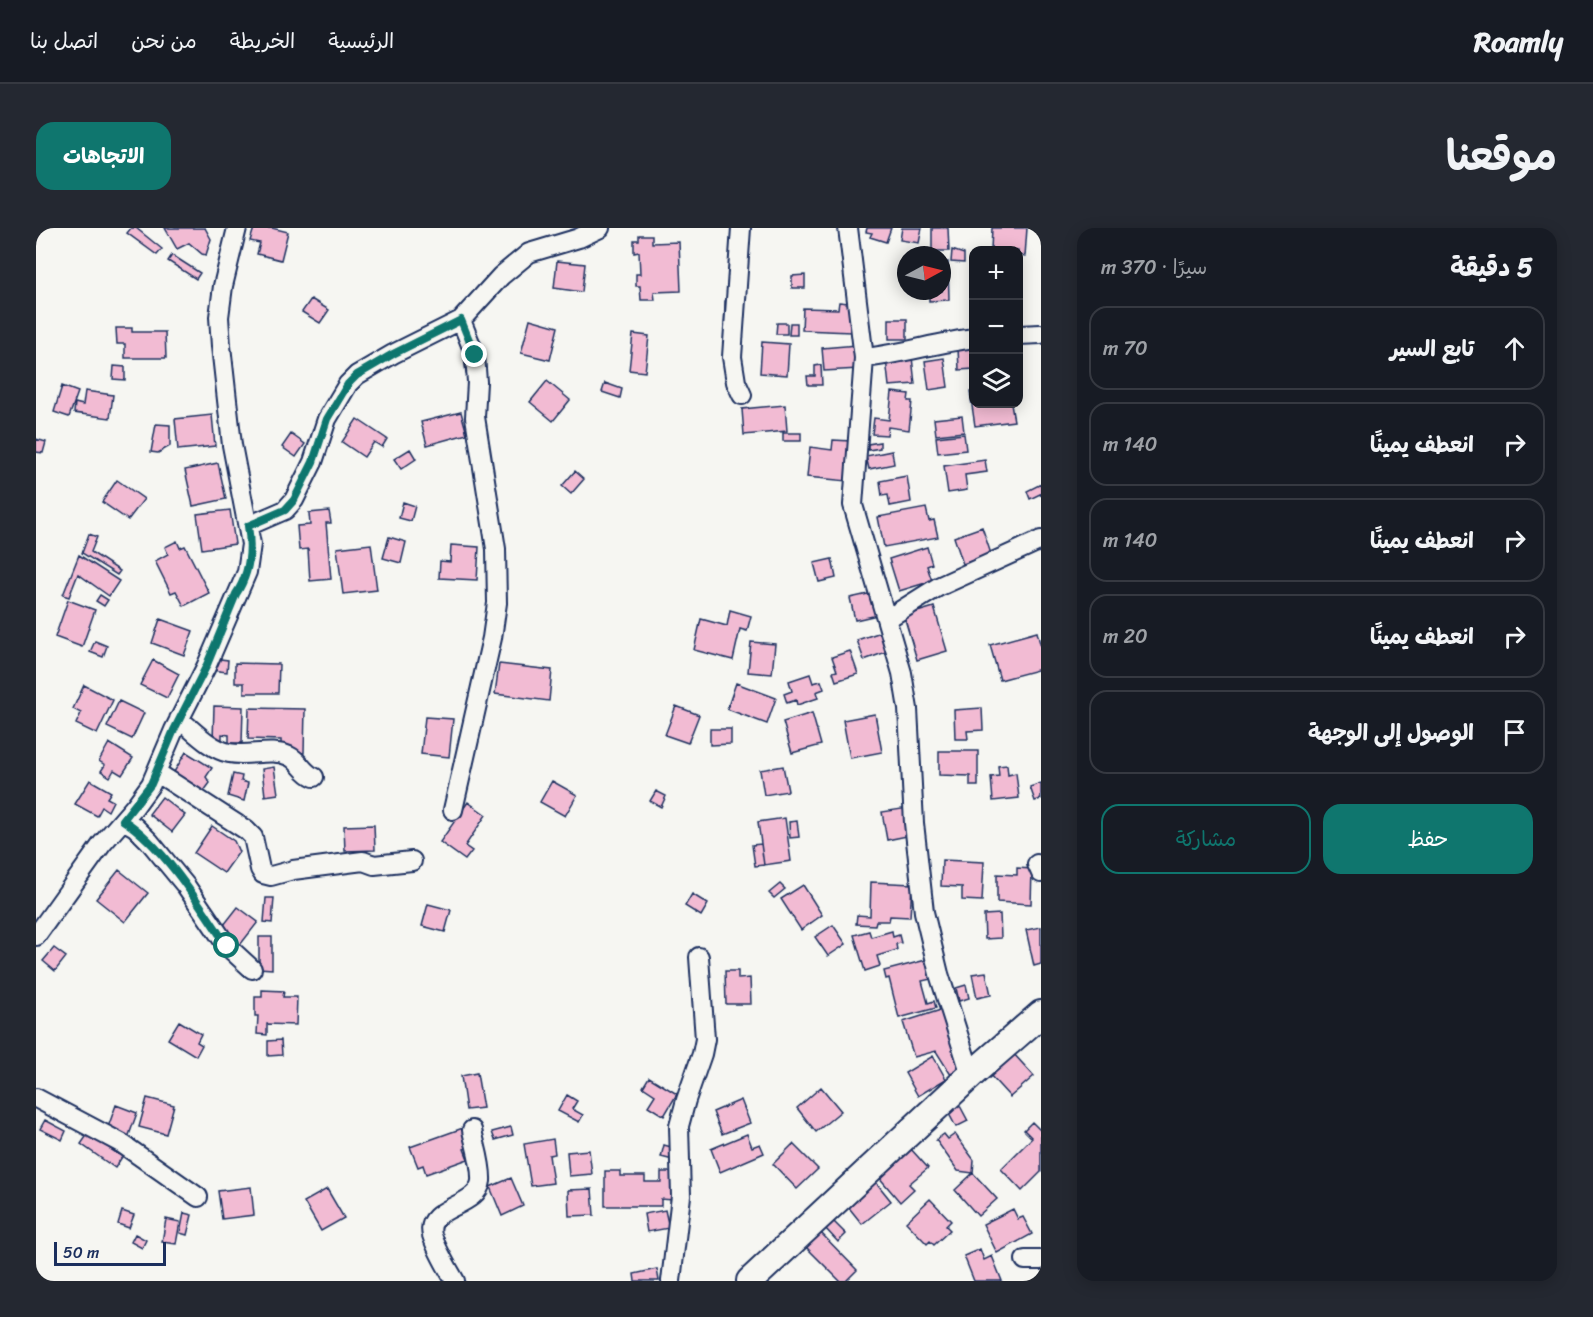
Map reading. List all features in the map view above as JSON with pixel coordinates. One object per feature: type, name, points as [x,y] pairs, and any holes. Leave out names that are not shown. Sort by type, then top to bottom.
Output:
[{"type":"street","points":[[36,936],[102,844],[151,784],[245,578],[251,544],[232,445],[220,327],[223,286],[237,228]]},
{"type":"street","points":[[248,526],[285,510],[294,500],[313,462],[327,419],[352,379],[393,354],[461,320],[513,263],[529,253],[579,238],[600,228]]},
{"type":"street","points":[[741,228],[732,357],[736,382],[742,395]]},
{"type":"street","points":[[848,228],[864,358],[853,504],[902,673],[908,709],[914,823],[924,912],[939,974],[971,1075]]},
{"type":"street","points":[[453,810],[492,638],[497,603],[496,549],[475,417],[477,382],[475,355],[461,320]]},
{"type":"street","points":[[1023,335],[1041,334]]},
{"type":"street","points":[[864,358],[900,354],[969,339]]},
{"type":"street","points":[[887,619],[938,587],[1041,540]]},
{"type":"street","points":[[179,719],[217,749],[230,753],[275,753],[291,757],[306,774],[314,777]]},
{"type":"street","points":[[156,772],[246,830],[253,837],[260,869],[271,876],[294,870],[363,861],[374,865],[412,861]]},
{"type":"street","points":[[123,820],[135,827],[149,841],[186,886],[227,946],[252,969]]},
{"type":"street","points":[[671,1281],[681,1196],[679,1126],[705,1039],[699,957]]},
{"type":"street","points":[[750,1281],[971,1075],[1041,1014]]},
{"type":"street","points":[[36,1098],[121,1143],[198,1197]]},
{"type":"street","points":[[455,1281],[432,1235],[431,1226],[434,1219],[469,1198],[478,1189],[481,1180],[472,1130]]},
{"type":"building","points":[[131,228],[136,228],[162,249],[157,255],[127,233]]},
{"type":"building","points":[[165,228],[205,228],[211,239],[206,255],[189,243],[177,249]]},
{"type":"building","points":[[254,228],[272,228],[288,232],[281,260],[257,254],[260,243],[250,241]]},
{"type":"building","points":[[867,228],[891,228],[886,242],[870,237],[872,233],[866,232]]},
{"type":"building","points":[[902,228],[922,228],[919,243],[900,240]]},
{"type":"building","points":[[932,228],[948,228],[949,246],[932,246]]},
{"type":"building","points":[[992,228],[1027,228],[1025,256],[1023,256],[1023,246],[991,246]]},
{"type":"building","points":[[639,235],[652,235],[652,243],[679,242],[681,291],[654,292],[655,300],[641,300],[640,286],[636,286],[636,274],[640,274],[639,252],[634,253],[634,240],[639,240]]},
{"type":"building","points":[[952,250],[964,254],[964,263],[951,262]]},
{"type":"building","points":[[172,255],[200,273],[196,279],[168,261]]},
{"type":"building","points":[[557,261],[585,264],[582,292],[554,288]]},
{"type":"building","points":[[805,275],[805,288],[792,288],[792,276]]},
{"type":"building","points":[[311,299],[329,310],[320,323],[302,312]]},
{"type":"building","points":[[725,301],[734,301],[733,336],[724,336]]},
{"type":"building","points":[[839,302],[848,303],[848,309],[852,309],[851,332],[802,330],[803,308],[838,309]]},
{"type":"building","points":[[530,319],[558,327],[550,360],[521,353]]},
{"type":"building","points":[[889,319],[907,319],[907,339],[889,339]]},
{"type":"building","points":[[777,323],[787,323],[787,334],[776,334]]},
{"type":"building","points":[[790,323],[797,323],[797,335],[789,335]]},
{"type":"building","points":[[116,328],[132,328],[132,332],[165,332],[166,358],[125,358],[125,344],[117,344]]},
{"type":"building","points":[[633,334],[649,336],[645,372],[629,370]]},
{"type":"building","points":[[762,342],[789,344],[787,375],[760,373]]},
{"type":"building","points":[[857,345],[859,369],[824,371],[822,348]]},
{"type":"building","points":[[969,347],[969,369],[959,370],[958,348]]},
{"type":"building","points":[[473,354],[474,373],[466,374],[464,355]]},
{"type":"building","points":[[912,357],[915,384],[889,386],[886,359]]},
{"type":"building","points":[[944,358],[948,387],[929,390],[925,361]]},
{"type":"building","points":[[821,365],[822,385],[808,385],[807,376],[815,376],[815,366]]},
{"type":"building","points":[[114,366],[125,367],[125,380],[113,379]]},
{"type":"building","points":[[547,381],[570,400],[553,421],[530,402]]},
{"type":"building","points":[[605,383],[622,389],[620,398],[602,392]]},
{"type":"building","points":[[62,386],[78,392],[69,417],[54,412]]},
{"type":"building","points":[[85,391],[113,395],[110,418],[74,413],[75,403],[83,405]]},
{"type":"building","points":[[892,392],[909,394],[908,401],[912,401],[909,430],[888,427],[887,435],[872,434],[874,418],[889,420]]},
{"type":"building","points":[[785,405],[787,431],[744,435],[742,409]]},
{"type":"building","points":[[972,408],[1012,408],[1014,421],[975,426]]},
{"type":"building","points":[[461,412],[467,434],[427,445],[421,422]]},
{"type":"building","points":[[212,415],[215,446],[178,450],[175,419]]},
{"type":"building","points":[[962,416],[964,432],[936,435],[934,419]]},
{"type":"building","points":[[357,419],[387,439],[382,447],[374,442],[364,457],[342,442]]},
{"type":"building","points":[[156,424],[170,425],[170,446],[158,453],[151,452]]},
{"type":"building","points":[[783,433],[801,433],[801,441],[783,441]]},
{"type":"building","points":[[291,434],[305,444],[296,457],[282,447]]},
{"type":"building","points":[[964,434],[966,450],[938,453],[936,437]]},
{"type":"building","points":[[36,439],[46,442],[43,453],[36,452]]},
{"type":"building","points":[[833,440],[851,441],[847,481],[807,477],[810,447],[832,450]]},
{"type":"building","points":[[880,442],[880,448],[868,450],[868,444]]},
{"type":"building","points":[[410,449],[416,459],[401,469],[394,459]]},
{"type":"building","points":[[892,451],[894,464],[869,469],[866,456]]},
{"type":"building","points":[[985,460],[987,472],[965,475],[967,490],[948,493],[944,466]]},
{"type":"building","points":[[218,463],[226,499],[193,506],[185,470]]},
{"type":"building","points":[[575,471],[584,479],[571,494],[562,486]]},
{"type":"building","points":[[907,476],[911,502],[890,506],[888,495],[882,496],[880,481]]},
{"type":"building","points":[[117,480],[144,499],[128,520],[102,502]]},
{"type":"building","points":[[1041,484],[1041,496],[1040,494],[1030,499],[1027,491]]},
{"type":"building","points":[[403,502],[415,506],[411,521],[399,518]]},
{"type":"building","points":[[926,508],[929,521],[934,520],[938,537],[884,547],[878,517]]},
{"type":"building","points":[[230,510],[235,544],[202,549],[197,514]]},
{"type":"building","points":[[329,511],[331,523],[326,523],[331,579],[310,581],[308,549],[299,550],[297,526],[310,525],[309,513]]},
{"type":"building","points":[[982,527],[991,554],[963,564],[954,537]]},
{"type":"building","points":[[89,534],[97,537],[91,552],[120,571],[117,575],[82,553]]},
{"type":"building","points":[[389,537],[406,542],[401,563],[383,558]]},
{"type":"building","points":[[177,541],[180,548],[185,546],[209,593],[184,606],[176,591],[171,593],[155,561],[168,554],[165,547]]},
{"type":"building","points":[[371,544],[377,590],[343,594],[337,548]]},
{"type":"building","points":[[451,545],[479,547],[477,580],[439,578],[440,561],[450,562]]},
{"type":"building","points":[[927,547],[932,564],[927,566],[932,581],[899,591],[889,559]]},
{"type":"building","points":[[79,555],[119,581],[109,596],[78,574],[69,597],[63,595]]},
{"type":"building","points":[[832,559],[836,578],[819,582],[814,563]]},
{"type":"building","points":[[877,592],[882,614],[855,620],[850,598]]},
{"type":"building","points":[[100,595],[108,600],[104,606],[96,601]]},
{"type":"building","points":[[68,600],[95,610],[82,647],[55,637]]},
{"type":"building","points":[[934,607],[947,651],[917,660],[904,616]]},
{"type":"building","points":[[730,610],[751,616],[747,631],[740,629],[733,660],[694,650],[701,619],[727,626]]},
{"type":"building","points":[[160,619],[193,631],[184,655],[152,643]]},
{"type":"building","points":[[887,630],[894,649],[864,660],[857,640]]},
{"type":"building","points":[[1037,632],[1041,647],[1041,669],[1000,680],[990,645]]},
{"type":"building","points":[[95,641],[107,646],[103,657],[90,652]]},
{"type":"building","points":[[751,642],[775,644],[772,674],[748,672]]},
{"type":"building","points":[[850,651],[858,674],[836,681],[833,672],[837,671],[832,657]]},
{"type":"building","points":[[212,658],[228,660],[227,672],[211,670]]},
{"type":"building","points":[[153,660],[179,674],[167,698],[140,685]]},
{"type":"building","points":[[235,663],[279,664],[278,693],[244,693],[244,683],[235,683]]},
{"type":"building","points":[[499,664],[552,670],[549,701],[495,694]]},
{"type":"building","points":[[810,674],[813,683],[821,681],[824,689],[816,692],[818,698],[797,705],[796,700],[787,703],[784,694],[792,691],[789,681]]},
{"type":"building","points":[[736,683],[776,698],[767,724],[727,709]]},
{"type":"building","points":[[84,685],[113,700],[97,734],[76,724],[81,713],[73,709]]},
{"type":"building","points":[[119,701],[144,713],[132,739],[107,727]]},
{"type":"building","points":[[214,706],[243,707],[242,743],[229,743],[229,735],[222,734],[222,741],[213,741]]},
{"type":"building","points":[[676,706],[699,715],[688,743],[665,735]]},
{"type":"building","points":[[249,708],[305,709],[304,753],[291,753],[292,747],[281,746],[281,740],[248,739]]},
{"type":"building","points":[[982,708],[983,730],[967,731],[968,739],[955,739],[954,710]]},
{"type":"building","points":[[812,713],[821,745],[792,753],[783,722]]},
{"type":"building","points":[[875,714],[882,752],[850,758],[843,720]]},
{"type":"building","points":[[425,717],[453,719],[449,757],[421,754]]},
{"type":"building","points":[[710,729],[731,729],[731,744],[710,745]]},
{"type":"building","points":[[109,743],[133,758],[122,775],[114,770],[110,777],[101,771],[105,765],[99,761]]},
{"type":"building","points":[[939,751],[978,751],[978,786],[970,786],[970,776],[939,775]]},
{"type":"building","points":[[186,752],[212,768],[206,777],[210,783],[204,791],[196,793],[171,777]]},
{"type":"building","points":[[1007,765],[1008,775],[1016,773],[1019,798],[993,801],[991,777],[999,776],[998,766]]},
{"type":"building","points":[[783,766],[788,791],[764,795],[760,770]]},
{"type":"building","points":[[274,767],[278,794],[265,796],[262,769]]},
{"type":"building","points":[[233,774],[242,776],[241,781],[248,783],[244,801],[228,796]]},
{"type":"building","points":[[90,780],[111,792],[107,798],[113,801],[108,811],[102,807],[97,816],[75,804]]},
{"type":"building","points":[[552,781],[577,795],[565,816],[540,802]]},
{"type":"building","points":[[1041,783],[1041,799],[1035,801],[1030,787]]},
{"type":"building","points":[[656,791],[666,796],[661,807],[650,801]]},
{"type":"building","points":[[162,797],[185,815],[172,832],[149,814]]},
{"type":"building","points":[[468,802],[486,815],[465,846],[472,851],[465,860],[440,842]]},
{"type":"building","points":[[908,808],[912,835],[887,840],[882,812]]},
{"type":"building","points":[[785,818],[791,861],[764,865],[758,822]]},
{"type":"building","points":[[797,821],[799,837],[790,838],[789,822]]},
{"type":"building","points":[[374,825],[375,850],[345,851],[344,826]]},
{"type":"building","points":[[212,826],[234,841],[239,852],[224,873],[194,853]]},
{"type":"building","points":[[761,844],[764,865],[755,866],[752,845]]},
{"type":"building","points":[[942,860],[984,862],[982,901],[962,900],[962,887],[941,886]]},
{"type":"building","points":[[1017,868],[1032,869],[1031,904],[997,902],[997,874],[1017,875]]},
{"type":"building","points":[[119,870],[148,893],[125,922],[96,899]]},
{"type":"building","points":[[871,882],[912,884],[910,917],[890,916],[889,921],[876,921],[875,925],[856,924],[857,915],[870,916]]},
{"type":"building","points":[[780,884],[785,889],[774,898],[769,893]]},
{"type":"building","points":[[803,885],[822,915],[801,930],[781,899]]},
{"type":"building","points":[[692,894],[708,904],[701,916],[685,906]]},
{"type":"building","points":[[266,898],[274,898],[272,923],[264,922]]},
{"type":"building","points":[[428,904],[451,910],[445,932],[422,926]]},
{"type":"building","points":[[238,907],[258,922],[240,945],[220,930]]},
{"type":"building","points":[[1000,914],[1001,938],[985,939],[984,915]]},
{"type":"building","points":[[833,925],[846,944],[828,956],[815,937]]},
{"type":"building","points":[[1041,927],[1041,964],[1034,966],[1026,930]]},
{"type":"building","points":[[869,931],[871,937],[892,931],[893,937],[899,935],[901,943],[896,944],[897,950],[877,956],[880,966],[865,971],[854,935]]},
{"type":"building","points":[[259,937],[272,937],[272,969],[259,968]]},
{"type":"building","points":[[54,948],[66,957],[55,971],[43,961]]},
{"type":"building","points":[[926,960],[931,979],[922,981],[928,1003],[934,1001],[936,1008],[899,1018],[889,978],[886,979],[884,971]]},
{"type":"building","points":[[725,971],[738,971],[738,979],[750,978],[751,1004],[726,1004]]},
{"type":"building","points":[[986,972],[991,995],[977,998],[972,974]]},
{"type":"building","points":[[966,985],[969,998],[959,1001],[956,988]]},
{"type":"building","points":[[262,990],[284,991],[283,997],[297,997],[296,1025],[267,1024],[267,1035],[257,1034],[258,1016],[255,1016],[255,997],[262,997]]},
{"type":"building","points":[[944,1009],[965,1067],[951,1075],[936,1051],[914,1057],[903,1022]]},
{"type":"building","points":[[179,1021],[201,1034],[197,1042],[202,1045],[196,1056],[168,1039]]},
{"type":"building","points":[[281,1040],[282,1055],[268,1056],[268,1041]]},
{"type":"building","points":[[1012,1052],[1034,1076],[1010,1097],[989,1074]]},
{"type":"building","points":[[933,1056],[946,1079],[918,1096],[905,1073]]},
{"type":"building","points":[[477,1073],[483,1108],[466,1110],[461,1076]]},
{"type":"building","points":[[649,1077],[677,1094],[664,1116],[648,1106],[655,1095],[643,1087]]},
{"type":"building","points":[[821,1087],[841,1111],[816,1132],[797,1108]]},
{"type":"building","points":[[567,1095],[577,1101],[572,1109],[583,1115],[579,1122],[558,1111]]},
{"type":"building","points":[[147,1098],[174,1105],[166,1134],[139,1127]]},
{"type":"building","points":[[741,1100],[750,1123],[722,1134],[713,1112]]},
{"type":"building","points":[[959,1104],[968,1121],[956,1127],[947,1110]]},
{"type":"building","points":[[116,1105],[137,1113],[128,1138],[107,1130]]},
{"type":"building","points":[[45,1120],[66,1131],[62,1140],[40,1129]]},
{"type":"building","points":[[1032,1122],[1041,1131],[1041,1172],[1022,1191],[1001,1169],[1032,1138],[1024,1130]]},
{"type":"building","points":[[511,1127],[513,1135],[495,1140],[492,1132]]},
{"type":"building","points":[[463,1128],[470,1147],[464,1149],[468,1159],[426,1174],[423,1165],[418,1167],[410,1147]]},
{"type":"building","points":[[88,1134],[122,1157],[115,1168],[81,1144]]},
{"type":"building","points":[[747,1134],[752,1147],[760,1144],[764,1153],[720,1172],[711,1149]]},
{"type":"building","points":[[944,1134],[948,1139],[955,1134],[974,1160],[973,1173],[958,1171],[936,1140]]},
{"type":"building","points":[[553,1139],[555,1154],[549,1155],[553,1183],[531,1186],[524,1144]]},
{"type":"building","points":[[793,1144],[818,1169],[797,1189],[773,1164]]},
{"type":"building","points":[[664,1145],[675,1148],[673,1160],[661,1157]]},
{"type":"building","points":[[910,1148],[928,1168],[909,1184],[914,1189],[900,1202],[878,1176]]},
{"type":"building","points":[[589,1150],[592,1174],[569,1176],[567,1152]]},
{"type":"building","points":[[605,1171],[620,1171],[620,1176],[645,1176],[645,1182],[661,1182],[661,1172],[674,1172],[673,1200],[661,1199],[661,1206],[605,1206]]},
{"type":"building","points":[[973,1173],[997,1199],[978,1216],[955,1190]]},
{"type":"building","points":[[511,1178],[523,1206],[502,1216],[490,1187]]},
{"type":"building","points":[[875,1181],[891,1201],[862,1224],[846,1204]]},
{"type":"building","points":[[251,1187],[254,1215],[222,1219],[218,1191]]},
{"type":"building","points":[[327,1189],[344,1218],[321,1231],[304,1202]]},
{"type":"building","points":[[592,1189],[594,1215],[569,1216],[568,1190]]},
{"type":"building","points":[[930,1199],[951,1221],[946,1226],[950,1230],[934,1245],[930,1241],[927,1244],[906,1222]]},
{"type":"building","points":[[1013,1209],[1018,1219],[1023,1217],[1032,1234],[997,1253],[983,1224]]},
{"type":"building","points":[[665,1210],[669,1228],[647,1232],[644,1214]]},
{"type":"building","points":[[122,1211],[134,1215],[129,1228],[118,1224]]},
{"type":"building","points":[[184,1213],[192,1215],[187,1235],[180,1233]]},
{"type":"building","points":[[166,1219],[180,1222],[176,1244],[162,1242]]},
{"type":"building","points":[[833,1221],[846,1234],[838,1242],[825,1228]]},
{"type":"building","points":[[821,1233],[857,1270],[846,1281],[840,1281],[806,1247]]},
{"type":"building","points":[[135,1234],[146,1240],[142,1248],[131,1242]]},
{"type":"building","points":[[980,1249],[984,1260],[992,1256],[1002,1281],[974,1281],[964,1256]]},
{"type":"building","points":[[657,1269],[659,1281],[635,1281],[634,1274]]},
{"type":"route","points":[[227,946],[186,886],[149,841],[135,827],[123,820],[151,784],[242,585],[250,559],[251,544],[248,526],[271,518],[285,510],[294,500],[313,462],[327,419],[348,384],[357,375],[393,354],[461,320],[475,355]]}]
